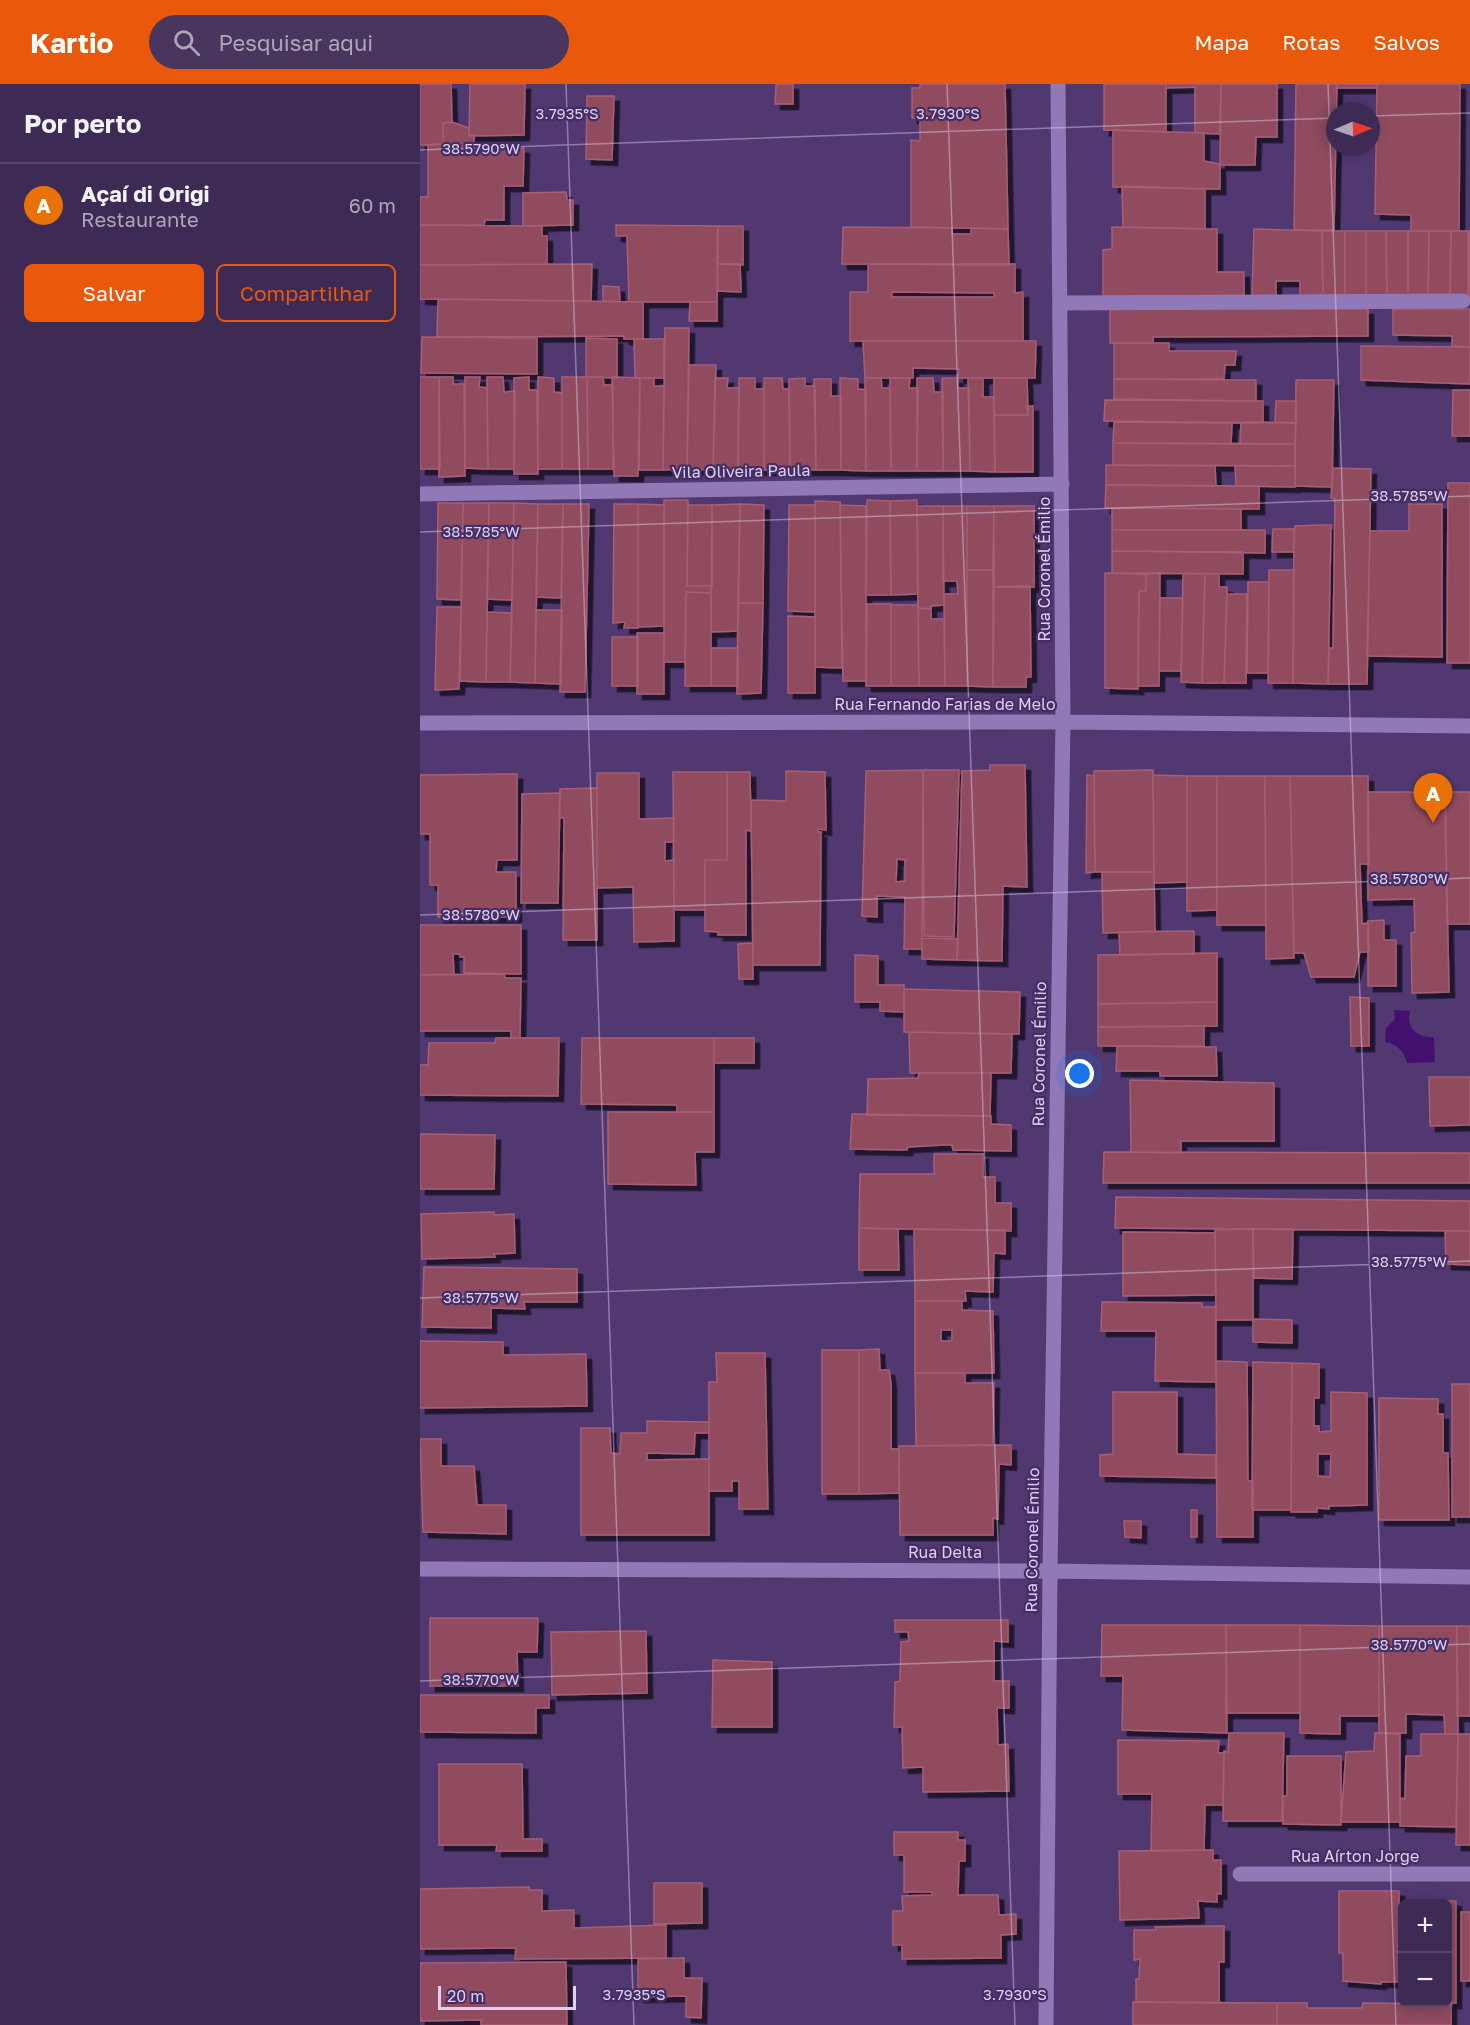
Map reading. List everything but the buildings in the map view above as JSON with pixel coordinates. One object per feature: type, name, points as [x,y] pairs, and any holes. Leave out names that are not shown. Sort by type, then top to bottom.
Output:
[{"type":"street","name":"Rua Coronel Émilio","points":[[1046,2025],[1050,1571],[1063,722],[1058,84]]},
{"type":"street","points":[[1060,303],[1462,301]]},
{"type":"street","name":"Vila Oliveira Paula","points":[[420,494],[1062,484]]},
{"type":"street","name":"Rua Fernando Farias de Melo","points":[[420,723],[1063,722],[1470,726]]},
{"type":"street","name":"Rua Delta","points":[[420,1569],[1050,1571],[1470,1577]]},
{"type":"street","name":"Rua Aírton Jorge","points":[[1240,1874],[1470,1874]]},
{"type":"shaded area","points":[[1394,1010],[1410,1011],[1410,1023],[1414,1031],[1423,1036],[1434,1037],[1435,1062],[1407,1063],[1399,1049],[1385,1042],[1386,1028],[1395,1019]]},
{"type":"place","name":"Açaí di Origi","points":[[1433,823]]}]
